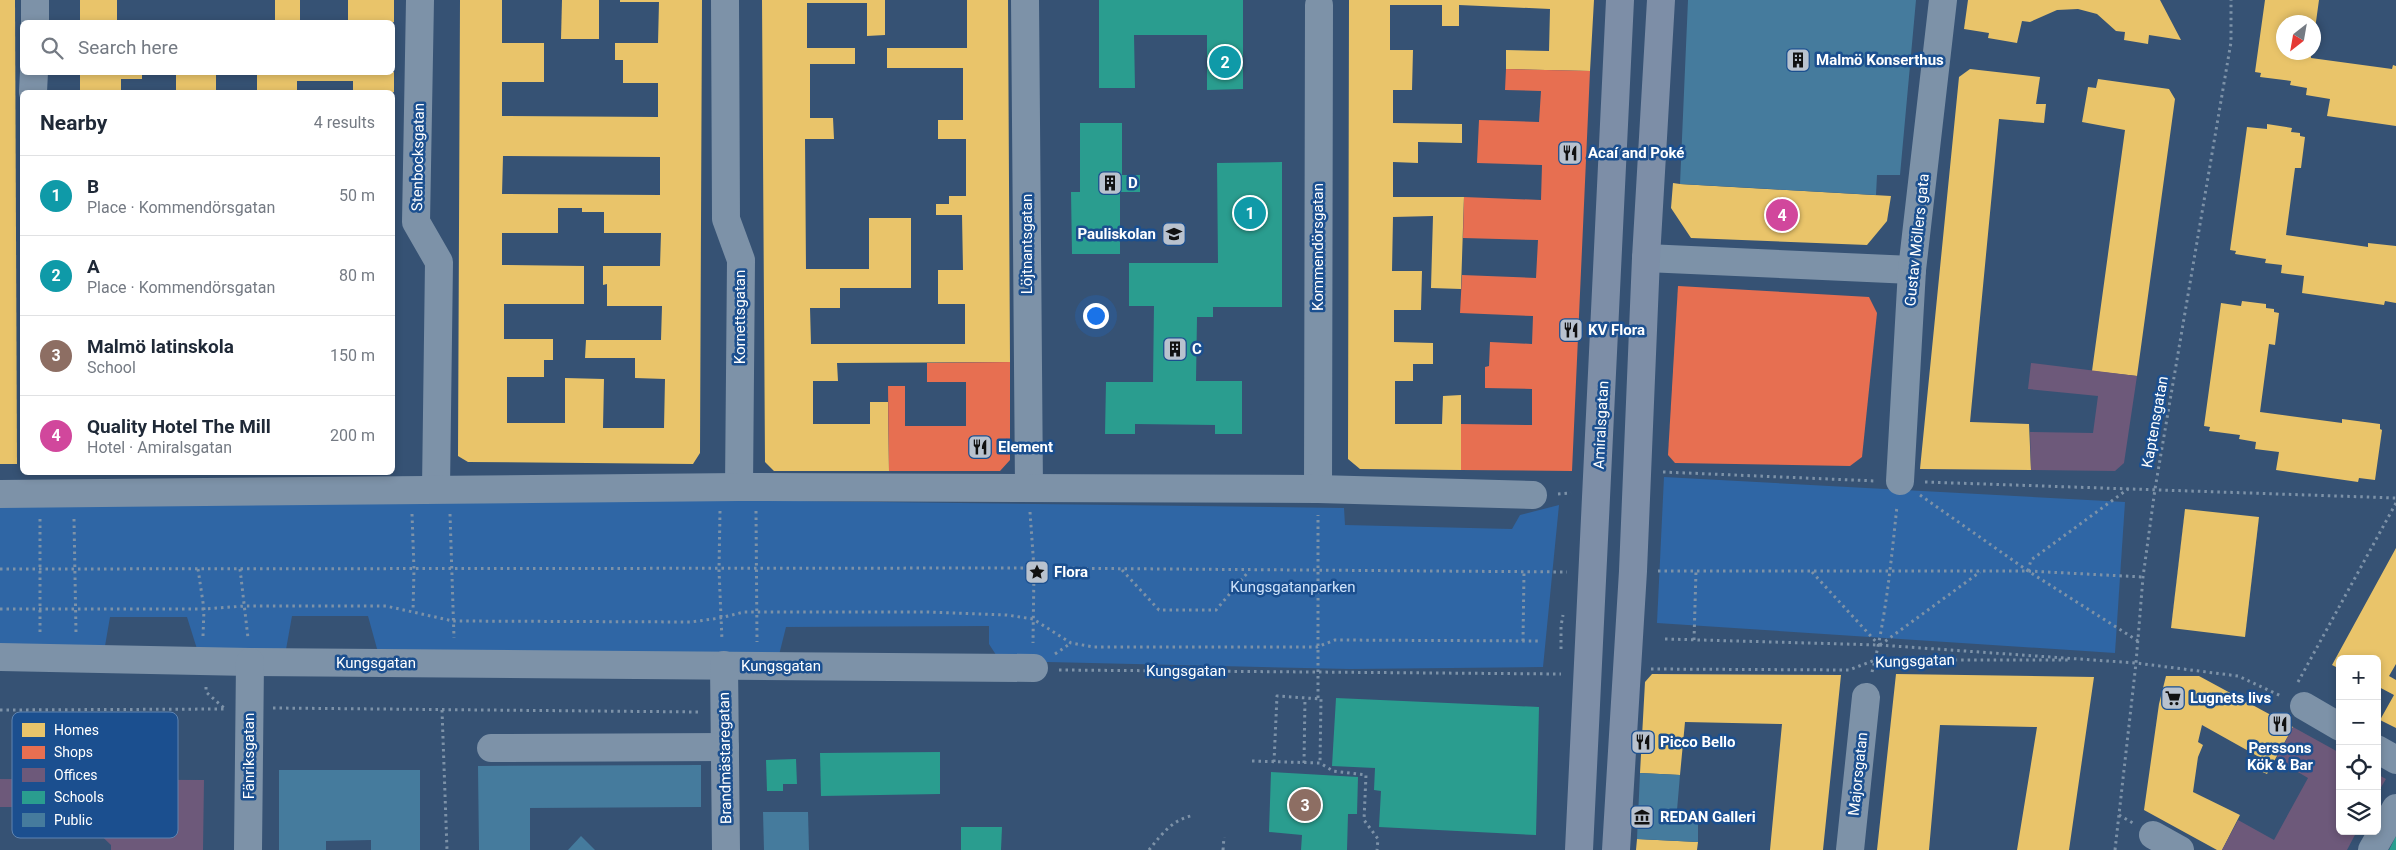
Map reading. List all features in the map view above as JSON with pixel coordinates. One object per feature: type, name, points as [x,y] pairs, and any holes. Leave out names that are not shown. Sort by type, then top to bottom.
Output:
[{"type":"main road","name":"Amiralsgatan","points":[[1579,850],[1620,0]]},
{"type":"main road","points":[[1616,850],[1633,571],[1646,258],[1661,0]]},
{"type":"street","points":[[35,0],[35,20]]},
{"type":"street","name":"Stenbocksgatan","points":[[420,0],[416,222],[439,262],[432,488]]},
{"type":"street","name":"Kornettsgatan","points":[[725,0],[726,219],[741,260],[747,487]]},
{"type":"street","name":"Löjtnantsgatan","points":[[1025,0],[1029,488]]},
{"type":"street","name":"Gustav Möllers gata","points":[[1900,482],[1912,270],[1943,0]]},
{"type":"street","name":"Kommendörsgatan","points":[[1318,489],[1319,5]]},
{"type":"street","points":[[33,90],[34,75]]},
{"type":"street","points":[[1646,258],[1912,270]]},
{"type":"street","points":[[0,494],[59,487],[747,487],[1318,489],[1533,495]]},
{"type":"street","name":"Kungsgatan","points":[[0,657],[250,662],[1034,668]]},
{"type":"street","name":"Fänriksgatan","points":[[248,850],[233,712],[250,662]]},
{"type":"street","name":"Brandmästaregatan","points":[[724,665],[726,850]]},
{"type":"street","name":"Majorsgatan","points":[[1850,850],[1866,697]]},
{"type":"street","points":[[2296,703],[2336,725]]},
{"type":"street","points":[[491,748],[725,747]]},
{"type":"street","points":[[2381,751],[2396,760]]},
{"type":"street","points":[[2372,850],[2396,808]]},
{"type":"street","points":[[2152,834],[2180,850]]},
{"type":"path","name":"Kaptensgatan","points":[[2115,850],[2136,663],[2142,577],[2231,42],[2231,0]]},
{"type":"path","points":[[1879,645],[1890,572],[1900,482],[2028,571],[2138,641]]},
{"type":"path","points":[[59,487],[74,569],[76,658]]},
{"type":"path","points":[[41,658],[39,569],[59,487]]},
{"type":"path","points":[[720,618],[720,503],[747,487],[756,570],[757,665]]},
{"type":"path","points":[[413,612],[414,569],[432,488]]},
{"type":"path","points":[[432,488],[452,569],[455,663]]},
{"type":"path","points":[[1029,488],[1034,568],[1034,668]]},
{"type":"path","points":[[2028,571],[2031,560],[2129,488]]},
{"type":"path","points":[[1318,489],[1317,647],[1318,698],[1321,699],[1320,763]]},
{"type":"path","points":[[2156,489],[2396,498]]},
{"type":"path","points":[[1665,639],[1879,645],[2136,663],[2238,676],[2296,703],[2396,503]]},
{"type":"path","points":[[0,569],[756,570],[1034,568],[1524,572],[1594,569]]},
{"type":"path","points":[[198,569],[204,609],[202,661],[206,692],[233,712]]},
{"type":"path","points":[[240,569],[250,662]]},
{"type":"path","points":[[1121,569],[1159,610],[1216,610],[1250,570]]},
{"type":"path","points":[[1633,571],[2028,571],[2142,577]]},
{"type":"path","points":[[1694,640],[1696,571]]},
{"type":"path","points":[[1812,571],[1879,645]]},
{"type":"path","points":[[1523,641],[1524,572]]},
{"type":"path","points":[[1879,645],[1980,572]]},
{"type":"path","points":[[0,609],[76,610],[204,609],[245,606],[386,606],[453,621],[691,622],[744,612],[978,613],[1033,619],[1071,643],[1080,646],[1317,647],[1335,640],[1539,641]]},
{"type":"path","name":"Kungsgatan","points":[[1643,669],[1849,670],[1875,660],[2098,660]]},
{"type":"path","name":"Kungsgatan","points":[[1034,668],[1078,671],[1561,674]]},
{"type":"path","points":[[1274,762],[1277,696],[1318,698]]},
{"type":"path","points":[[1304,762],[1305,698]]},
{"type":"path","points":[[0,710],[233,712],[442,710],[725,713]]},
{"type":"path","points":[[442,710],[447,850]]},
{"type":"path","points":[[1252,761],[1320,763],[1332,771],[1366,775],[1364,820],[1378,839],[1377,850]]},
{"type":"path","points":[[1150,850],[1171,825],[1182,818],[1191,816]]},
{"type":"path","points":[[1223,850],[1224,837]]},
{"type":"green space","points":[[1664,477],[2125,502],[2115,653],[1657,623]]},
{"type":"green space","name":"Kungsgatanparken","points":[[495,497],[1344,508],[1345,525],[1512,529],[1520,515],[1559,505],[1543,667],[1350,669],[1000,661],[989,644],[989,626],[786,627],[778,659],[379,656],[368,616],[292,616],[285,655],[197,649],[187,617],[110,617],[105,646],[0,649],[0,503]]},
{"type":"building: Homes","points":[[0,0],[15,0],[17,464],[0,464]]},
{"type":"building: Homes","points":[[80,0],[117,0],[117,20],[80,20]]},
{"type":"building: Homes","points":[[275,0],[300,0],[300,20],[275,20]]},
{"type":"building: Homes","points":[[348,0],[394,0],[394,20],[348,20]]},
{"type":"building: Homes","points":[[460,0],[502,0],[502,43],[544,43],[544,82],[502,82],[502,116],[658,117],[658,83],[623,83],[623,60],[615,60],[615,43],[658,43],[659,2],[620,2],[620,0],[702,0],[700,453],[693,464],[468,462],[458,456]],"holes":[[[503,156],[660,157],[660,195],[502,194]],[[558,208],[582,208],[582,212],[604,212],[604,233],[661,233],[660,266],[603,266],[603,285],[607,284],[607,306],[662,306],[661,340],[586,340],[585,358],[635,358],[635,378],[665,379],[664,428],[603,428],[604,379],[565,378],[565,423],[507,423],[507,377],[544,377],[544,360],[553,360],[553,339],[504,339],[504,304],[584,304],[584,266],[502,265],[502,233],[558,233]]]},
{"type":"building: Homes","points":[[562,0],[599,0],[599,39],[561,39]]},
{"type":"building: Homes","points":[[762,0],[885,0],[885,35],[867,36],[867,3],[807,3],[807,48],[855,48],[855,64],[810,64],[810,118],[833,118],[834,139],[805,139],[806,269],[869,269],[869,218],[911,218],[911,288],[840,288],[840,308],[810,308],[811,344],[965,344],[965,304],[938,304],[938,270],[963,270],[962,215],[936,215],[936,204],[949,204],[949,196],[966,196],[966,139],[938,139],[938,120],[963,120],[963,68],[887,68],[887,48],[967,48],[967,0],[1008,0],[1010,362],[837,363],[838,381],[813,381],[813,424],[870,424],[870,402],[888,402],[889,471],[774,471],[765,462]]},
{"type":"building: Homes","points":[[1349,0],[1594,0],[1590,71],[1506,69],[1506,50],[1549,51],[1550,9],[1459,5],[1459,26],[1442,26],[1442,5],[1390,5],[1390,50],[1413,50],[1412,90],[1393,90],[1393,123],[1462,124],[1462,143],[1418,142],[1418,163],[1393,162],[1393,197],[1464,197],[1461,289],[1431,288],[1433,216],[1393,217],[1392,271],[1422,271],[1421,310],[1394,310],[1394,342],[1433,343],[1433,364],[1413,364],[1413,381],[1395,381],[1395,424],[1442,424],[1443,396],[1461,395],[1461,470],[1360,469],[1348,459]]},
{"type":"building: Homes","points":[[1968,0],[2160,0],[2181,40],[2149,35],[2148,44],[2124,40],[2125,32],[2116,31],[2097,14],[2078,9],[2057,10],[2030,22],[2022,21],[2017,43],[1988,38],[1989,33],[1964,29]]},
{"type":"building: Homes","points":[[2265,0],[2319,0],[2317,15],[2276,15],[2276,60],[2321,59],[2392,69],[2393,65],[2396,66],[2396,126],[2327,116],[2330,99],[2306,95],[2307,88],[2290,85],[2291,81],[2260,77],[2261,73],[2255,72]]},
{"type":"building: Homes","points":[[1970,69],[2040,77],[2036,104],[2046,104],[2044,123],[1999,119],[1970,422],[2029,424],[2031,470],[1920,469],[1959,77]]},
{"type":"building: Homes","points":[[80,75],[142,75],[142,79],[121,79],[121,90],[80,90]]},
{"type":"building: Homes","points":[[176,75],[216,75],[216,90],[176,90]]},
{"type":"building: Homes","points":[[257,75],[394,75],[394,90],[353,90],[353,81],[297,81],[297,90],[257,90]]},
{"type":"building: Homes","points":[[2098,79],[2169,89],[2175,99],[2137,376],[2092,371],[2125,130],[2082,122],[2088,87],[2096,88]]},
{"type":"building: Homes","points":[[2267,124],[2292,128],[2291,132],[2300,133],[2300,136],[2305,137],[2301,168],[2295,168],[2286,235],[2368,247],[2368,243],[2396,246],[2396,303],[2385,301],[2384,305],[2302,293],[2304,276],[2281,273],[2282,265],[2265,263],[2266,259],[2235,254],[2236,251],[2230,250],[2247,127],[2267,129]]},
{"type":"building: Homes","points":[[1673,183],[1891,196],[1887,221],[1867,245],[1691,238],[1671,208]]},
{"type":"building: Homes","points":[[2242,301],[2266,304],[2266,308],[2274,309],[2274,312],[2279,313],[2275,345],[2269,344],[2260,412],[2342,423],[2342,419],[2380,424],[2380,429],[2382,430],[2375,480],[2359,478],[2358,482],[2276,470],[2279,452],[2255,449],[2256,442],[2239,439],[2240,435],[2209,431],[2210,427],[2204,426],[2221,303],[2241,306]]},
{"type":"building: Homes","points":[[2185,509],[2259,517],[2245,637],[2171,628]]},
{"type":"building: Homes","points":[[2396,548],[2396,664],[2389,676],[2396,680],[2396,728],[2381,720],[2394,695],[2381,688],[2381,655],[2337,655]]},
{"type":"building: Homes","points":[[2336,658],[2336,667],[2332,665]]},
{"type":"building: Homes","points":[[1652,674],[1841,675],[1823,850],[1770,850],[1782,724],[1685,722],[1680,775],[1640,773],[1645,682]]},
{"type":"building: Homes","points":[[1896,674],[2094,677],[2069,850],[2017,850],[2037,727],[1940,725],[1929,850],[1877,850]]},
{"type":"building: Homes","points":[[2166,676],[2199,676],[2293,727],[2267,774],[2256,769],[2261,758],[2202,725],[2198,742],[2203,745],[2198,757],[2193,792],[2240,815],[2222,850],[2217,850],[2144,810],[2159,704]]},
{"type":"building: Homes","points":[[1637,839],[1698,842],[1697,850],[1636,850]]},
{"type":"building: Shops","points":[[1506,69],[1590,71],[1572,471],[1461,470],[1461,424],[1532,425],[1532,389],[1485,388],[1485,367],[1489,366],[1490,342],[1532,344],[1533,316],[1460,313],[1462,275],[1536,278],[1538,240],[1463,238],[1464,197],[1541,200],[1542,165],[1477,163],[1479,120],[1539,122],[1541,91],[1505,90]]},
{"type":"building: Shops","points":[[1678,286],[1869,297],[1877,313],[1862,457],[1850,466],[1675,463],[1668,455]]},
{"type":"building: Shops","points":[[1010,362],[1010,460],[1000,471],[889,471],[888,386],[905,386],[905,426],[966,426],[966,382],[927,382],[927,363]]},
{"type":"building: Offices","points":[[2031,363],[2137,376],[2124,463],[2115,471],[2031,470],[2030,432],[2093,433],[2098,396],[2028,389]]},
{"type":"building: Offices","points":[[2293,727],[2336,751],[2336,835],[2355,835],[2347,850],[2222,850],[2238,820],[2274,840],[2308,778],[2276,759]]},
{"type":"building: Offices","points":[[2381,776],[2386,779],[2381,787]]},
{"type":"building: Offices","points":[[0,779],[12,779],[12,807],[0,807]]},
{"type":"building: Offices","points":[[178,780],[204,780],[203,850],[111,850],[111,845],[104,838],[178,838]]},
{"type":"building: Schools","points":[[1099,0],[1243,0],[1243,89],[1207,90],[1207,35],[1134,35],[1135,88],[1099,88]]},
{"type":"building: Schools","name":"D","points":[[1080,123],[1122,123],[1122,175],[1140,175],[1140,192],[1120,192],[1120,254],[1072,254],[1071,192],[1080,192]]},
{"type":"building: Schools","points":[[1282,162],[1282,307],[1213,307],[1213,317],[1197,317],[1196,381],[1242,381],[1242,434],[1215,434],[1215,425],[1135,424],[1135,434],[1105,434],[1106,382],[1153,382],[1154,306],[1129,306],[1129,263],[1218,263],[1217,163]]},
{"type":"building: Schools","points":[[1336,698],[1539,707],[1536,835],[1379,827],[1381,791],[1374,790],[1375,768],[1332,766]]},
{"type":"building: Schools","points":[[940,752],[940,794],[821,796],[820,753]]},
{"type":"building: Schools","points":[[796,759],[797,784],[783,784],[783,791],[767,791],[766,760]]},
{"type":"building: Schools","points":[[1271,772],[1358,777],[1357,814],[1348,814],[1347,850],[1301,850],[1302,835],[1269,832]]},
{"type":"building: Schools","points":[[961,827],[1002,827],[1001,850],[961,850]]},
{"type":"building: Schools","points":[[2396,836],[2396,850],[2389,850]]},
{"type":"building: Public","name":"Malmö Konserthus","points":[[1688,0],[1916,0],[1900,175],[1877,175],[1876,195],[1680,184]]},
{"type":"building: Public","points":[[701,765],[701,807],[530,808],[530,850],[479,850],[478,766]]},
{"type":"building: Public","points":[[279,770],[420,770],[420,850],[371,850],[371,840],[326,841],[326,850],[279,850]]},
{"type":"building: Public","points":[[1640,773],[1680,775],[1676,822],[1698,823],[1698,842],[1637,839]]},
{"type":"building: Public","points":[[763,812],[808,812],[809,850],[764,850]]},
{"type":"building: Public","points":[[581,836],[595,850],[568,850]]},
{"type":"place","name":"Malmö Konserthus","points":[[1798,60]]},
{"type":"place","name":"A","points":[[1225,62]]},
{"type":"place","name":"Acaí and Poké","points":[[1570,153]]},
{"type":"place","name":"D","points":[[1110,183]]},
{"type":"place","name":"B","points":[[1250,213]]},
{"type":"place","name":"Quality Hotel The Mill","points":[[1782,215]]},
{"type":"place","name":"Pauliskolan","points":[[1174,234]]},
{"type":"place","name":"KV Flora","points":[[1571,330]]},
{"type":"place","name":"C","points":[[1175,349]]},
{"type":"place","name":"Element","points":[[980,447]]},
{"type":"place","name":"Flora","points":[[1037,572]]},
{"type":"place","name":"Lugnets livs","points":[[2173,698]]},
{"type":"place","name":"Perssons Kök & Bar","points":[[2280,724]]},
{"type":"place","name":"Picco Bello","points":[[1643,742]]},
{"type":"place","name":"Malmö latinskola","points":[[1305,805]]},
{"type":"place","name":"REDAN Galleri","points":[[1642,817]]}]
